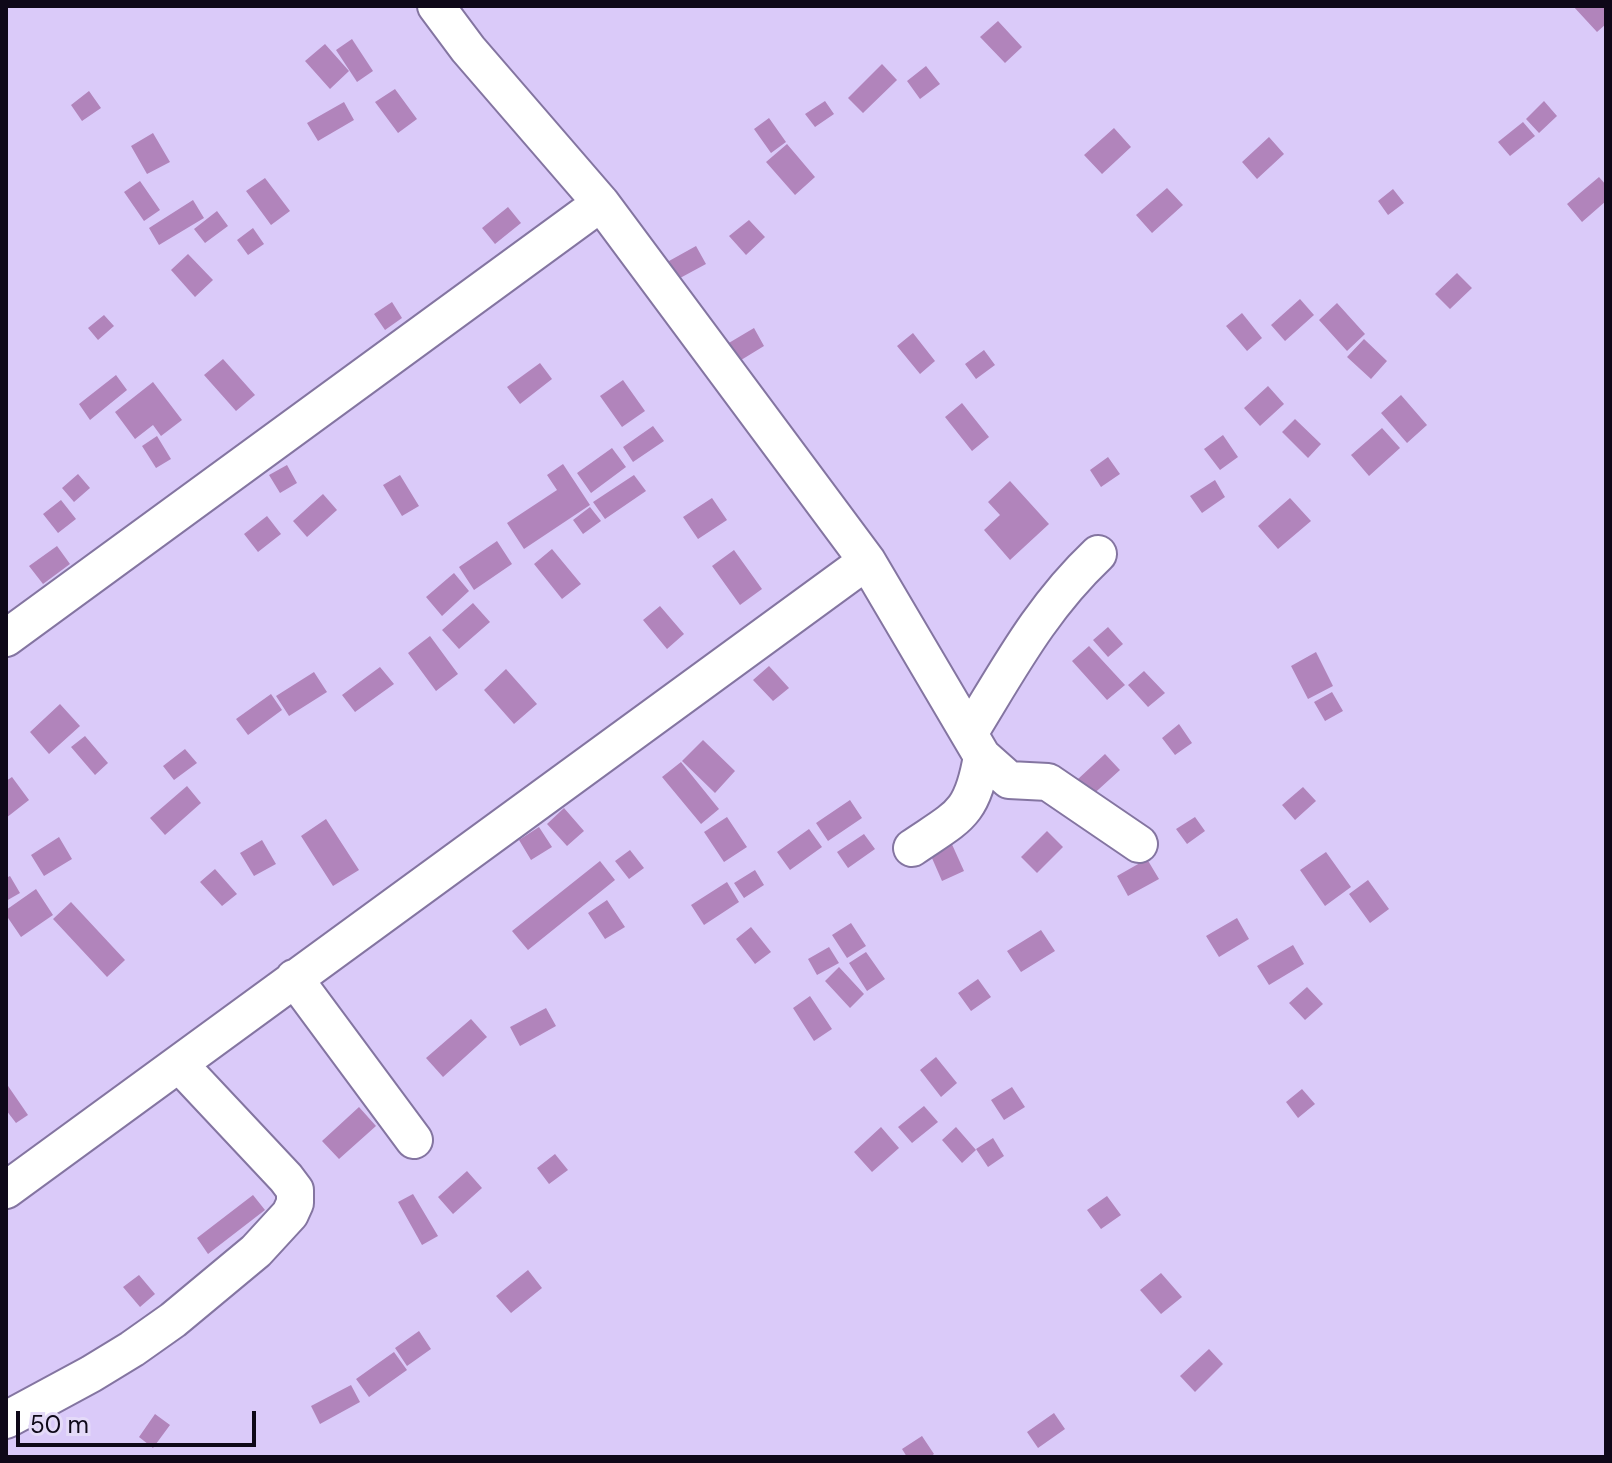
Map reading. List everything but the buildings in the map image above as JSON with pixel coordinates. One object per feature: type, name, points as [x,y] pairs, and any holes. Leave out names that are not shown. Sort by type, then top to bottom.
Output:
[{"type":"street","points":[[436,6],[468,49],[601,203],[867,561],[976,744],[1009,780],[1048,782],[1139,844]]},
{"type":"street","points":[[6,638],[601,203]]},
{"type":"street","points":[[912,848],[953,820],[972,799],[976,744],[1046,611],[1067,583],[1098,554]]},
{"type":"street","points":[[6,1190],[867,561]]},
{"type":"street","points":[[294,978],[414,1140]]},
{"type":"street","points":[[6,1420],[91,1374],[173,1320],[256,1251],[290,1214],[295,1203],[295,1190],[179,1064]]}]
